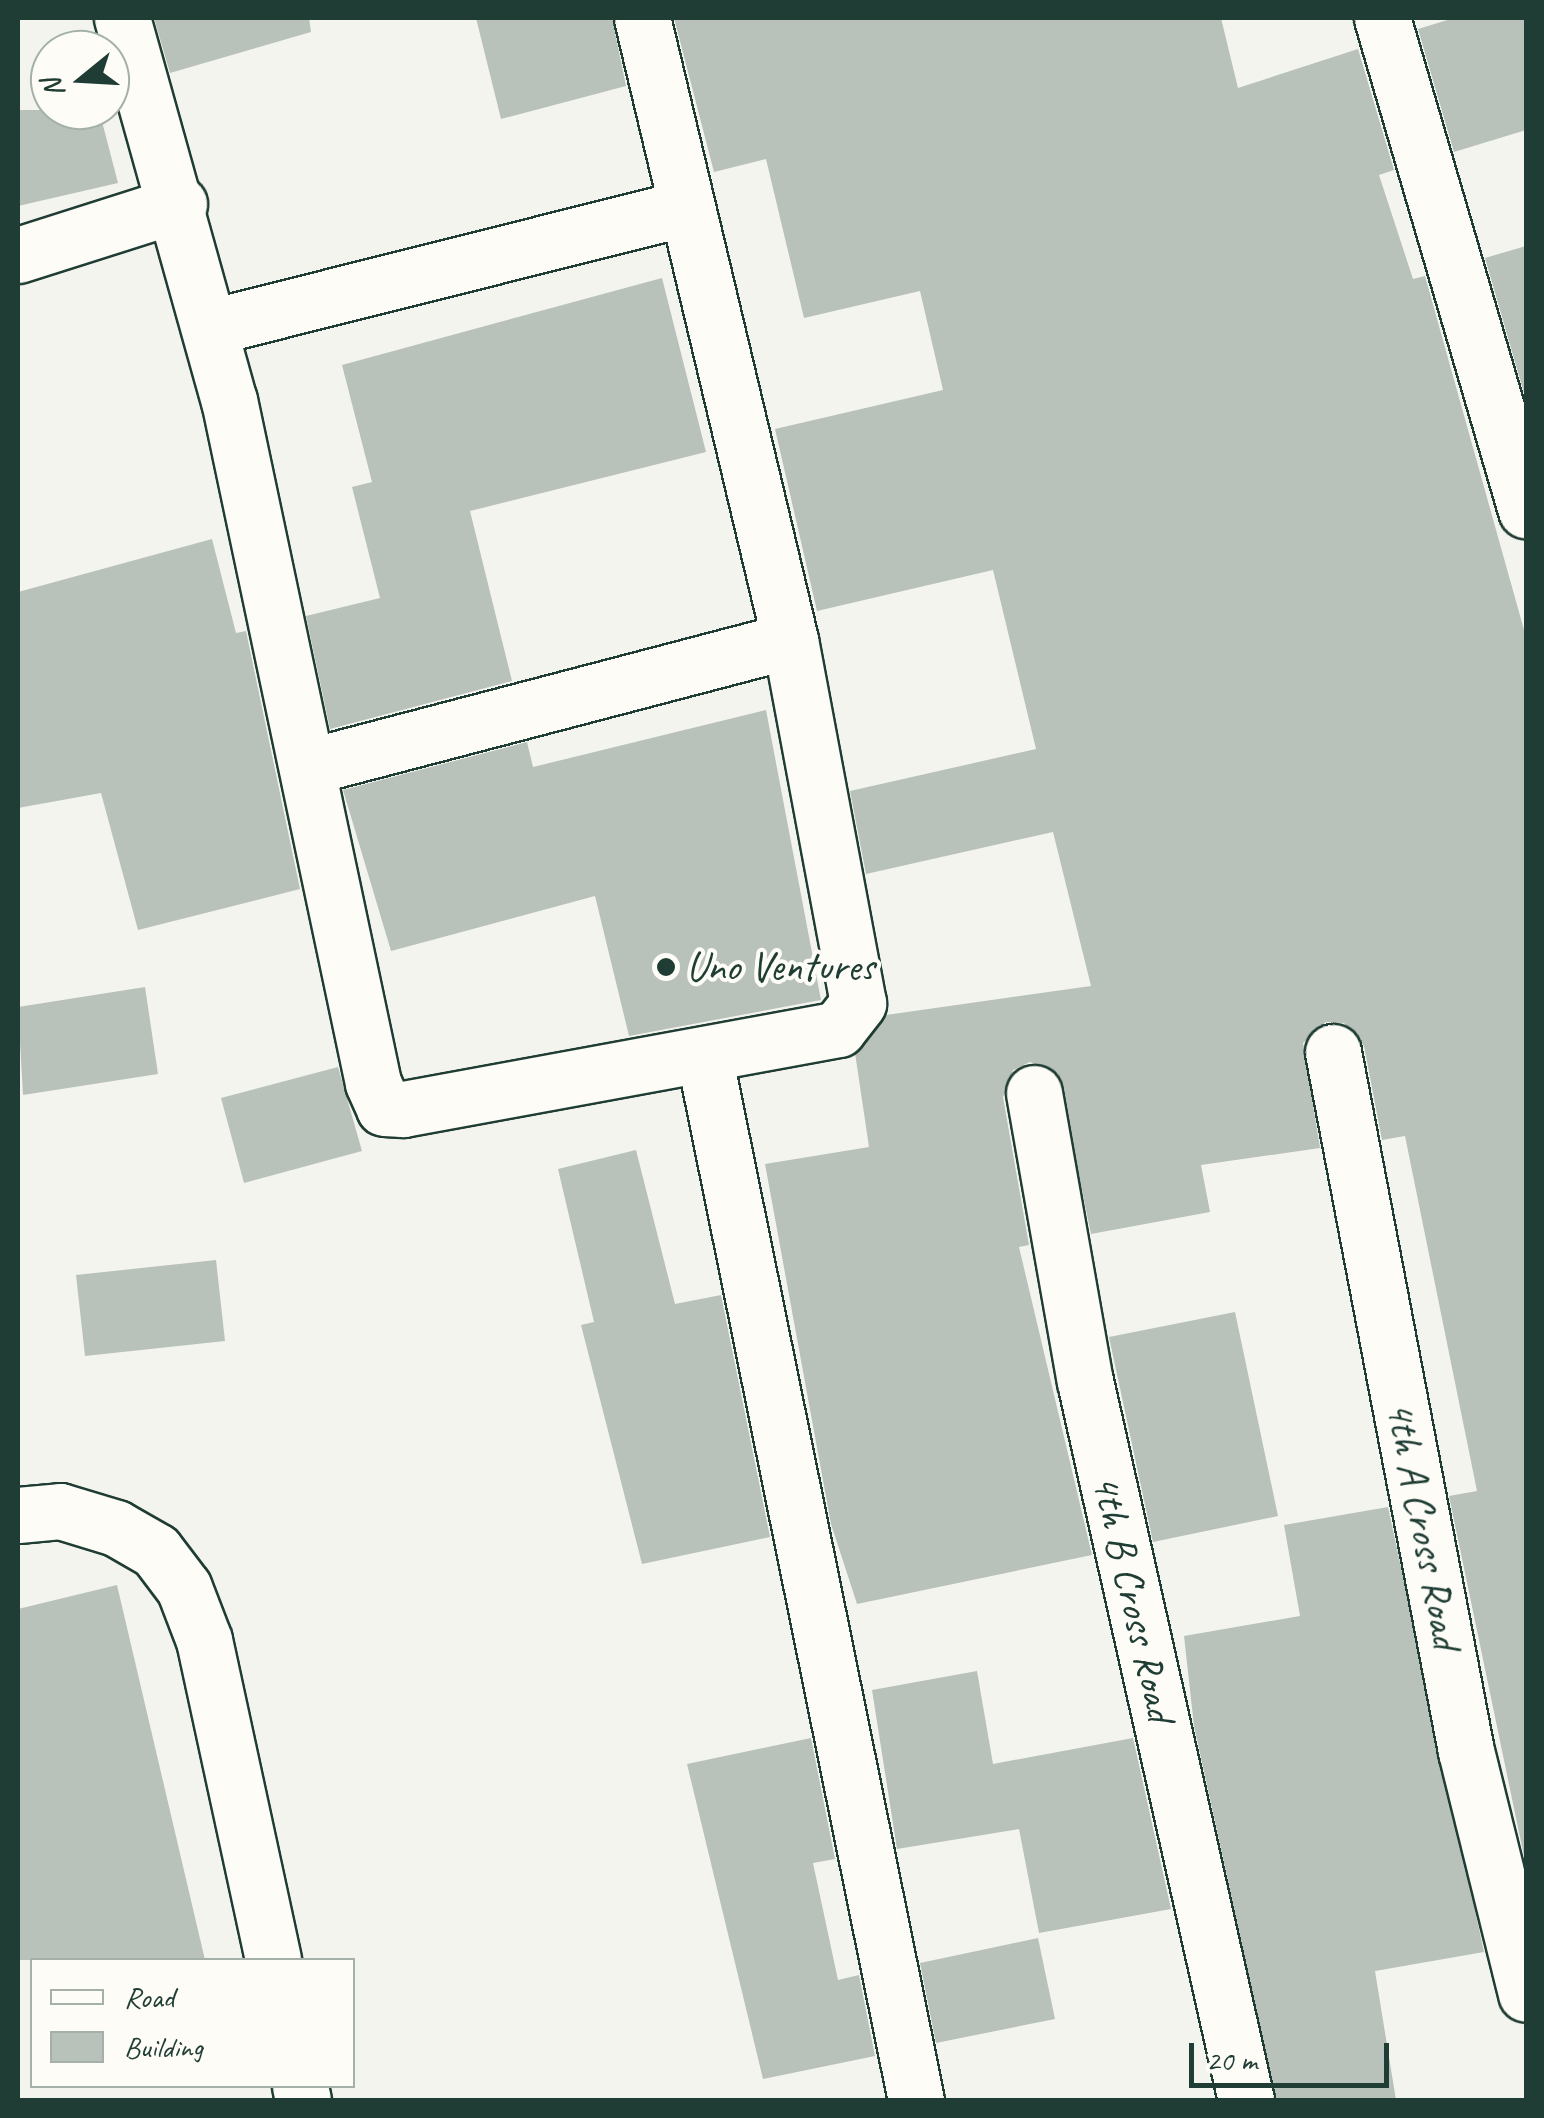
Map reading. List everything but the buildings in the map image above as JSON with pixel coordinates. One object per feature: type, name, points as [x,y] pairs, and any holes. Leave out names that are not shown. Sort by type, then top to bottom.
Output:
[{"type":"street","points":[[122,18],[180,204],[212,327],[384,1108],[838,1029],[858,1002],[790,640],[642,18]]},
{"type":"street","points":[[1382,18],[1526,510]]},
{"type":"street","points":[[18,254],[180,204]]},
{"type":"street","points":[[212,327],[686,208]]},
{"type":"street","points":[[311,766],[790,640]]},
{"type":"street","name":"4th A Cross Road","points":[[1333,1052],[1466,1752],[1526,1994]]},
{"type":"street","points":[[709,1080],[916,2100]]},
{"type":"street","name":"4th B Cross Road","points":[[1034,1093],[1084,1381],[1246,2100]]},
{"type":"street","points":[[18,1514],[60,1511],[116,1528],[156,1551],[184,1588],[204,1640],[273,1958]]},
{"type":"place","name":"Uno Ventures","points":[[666,967]]}]
